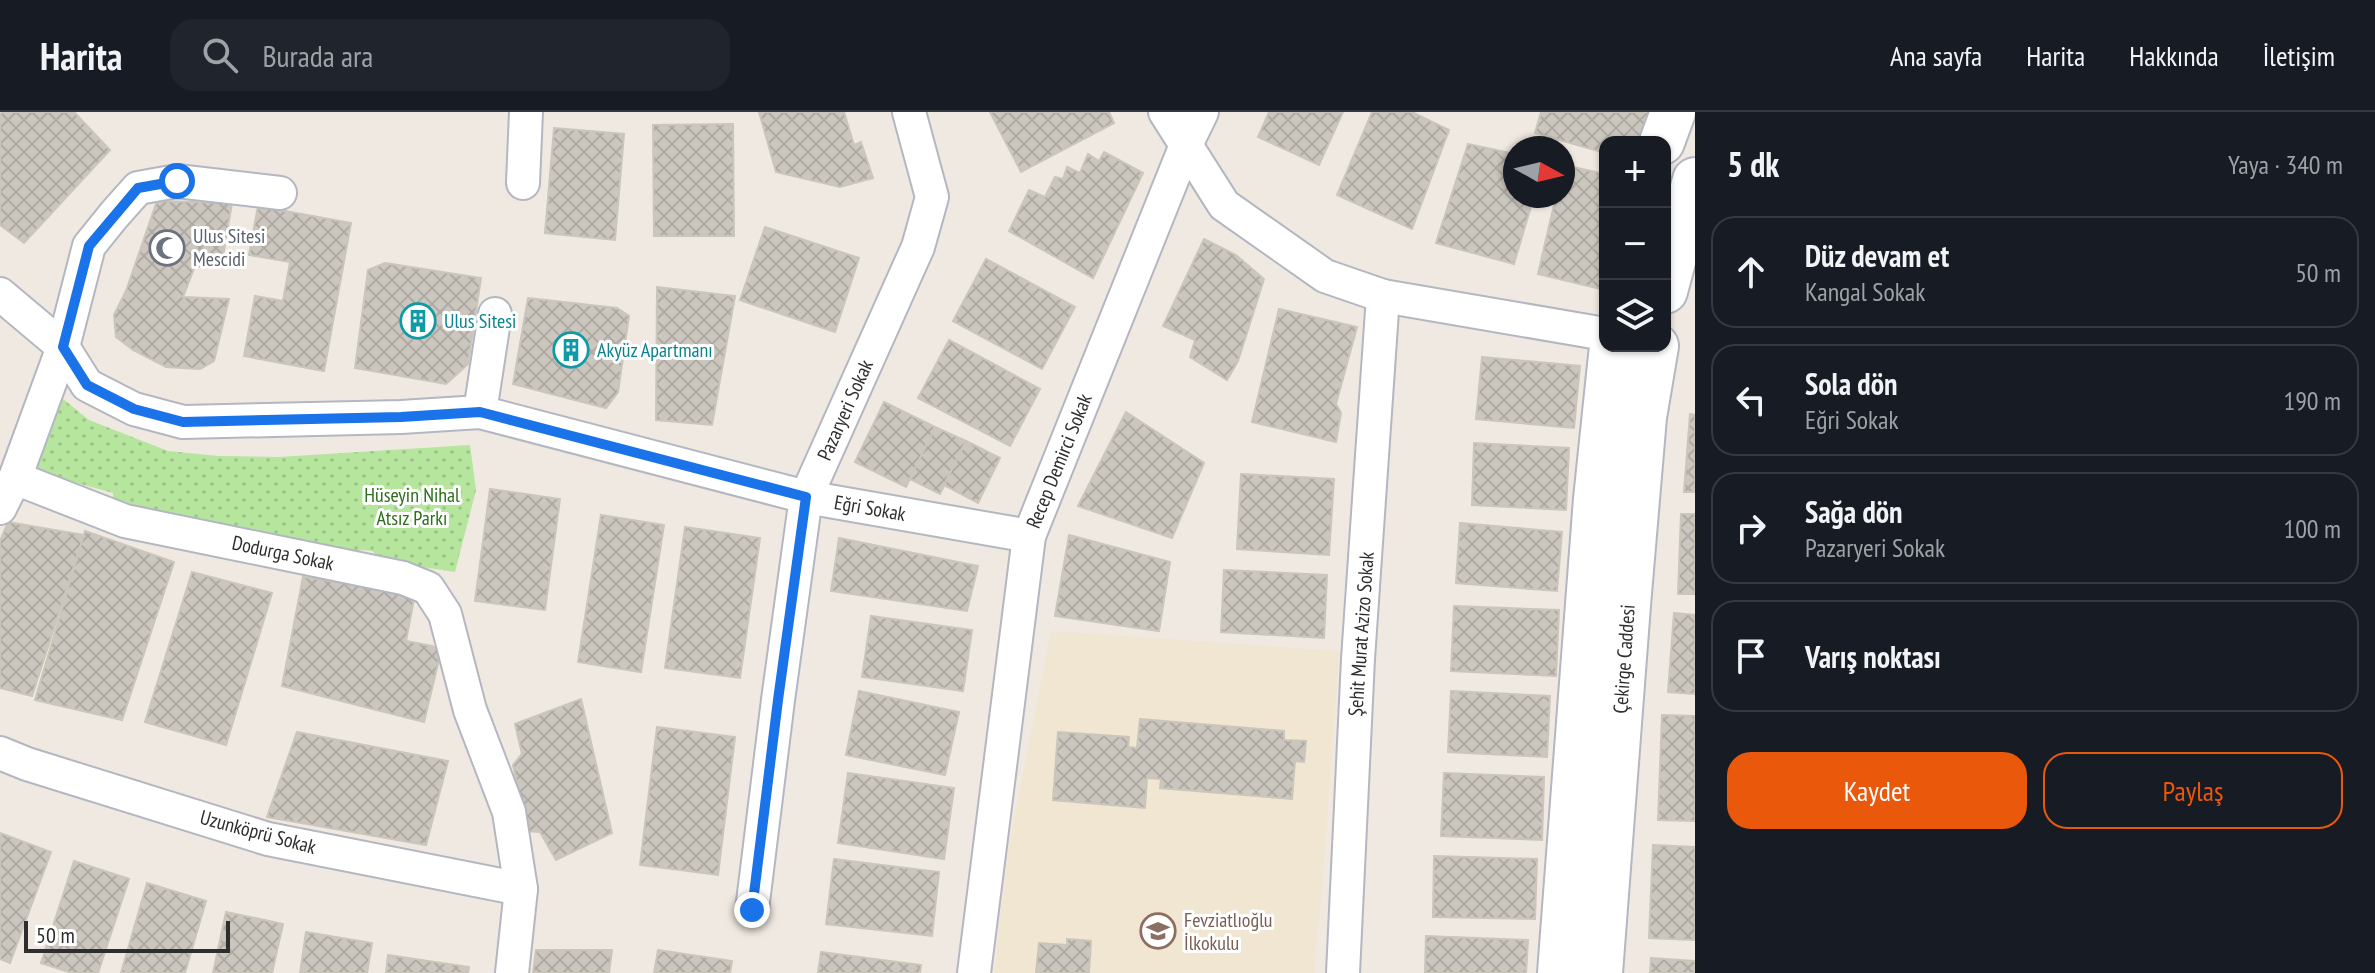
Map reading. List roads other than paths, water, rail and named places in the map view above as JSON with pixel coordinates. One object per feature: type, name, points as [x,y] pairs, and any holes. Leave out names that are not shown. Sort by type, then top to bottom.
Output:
[{"type":"main road","points":[[1664,136],[1673,112]]},
{"type":"main road","points":[[1668,280],[1695,180]]},
{"type":"main road","name":"Çekirge Caddesi","points":[[1560,973],[1596,499],[1611,352]]},
{"type":"main road","name":"Çekirge Caddesi","points":[[1600,973],[1644,417],[1655,352]]},
{"type":"street","points":[[523,183],[526,112]]},
{"type":"street","name":"Pazaryeri Sokak","points":[[752,910],[806,497],[918,247],[932,197],[909,112]]},
{"type":"street","points":[[1165,112],[1224,205],[1325,276],[1383,296],[1599,333]]},
{"type":"street","name":"Recep Demirci Sokak","points":[[974,973],[1029,536],[1202,112]]},
{"type":"street","points":[[0,508],[15,478],[63,347],[89,246],[138,188],[177,181],[280,193]]},
{"type":"street","name":"Eğri Sokak","points":[[0,294],[63,347],[87,385],[134,409],[183,422],[480,412],[806,497],[1029,536]]},
{"type":"street","name":"Şehit Murat Azizo Sokak","points":[[1343,973],[1358,659],[1383,296]]},
{"type":"street","points":[[480,412],[495,314]]},
{"type":"street","name":"Dodurga Sokak","points":[[15,478],[125,521],[403,578],[428,588],[445,614],[470,710],[509,812],[521,889],[512,973]]},
{"type":"street","name":"Uzunköprü Sokak","points":[[0,753],[268,839],[521,889]]},
{"type":"place","name":"Ulus Sitesi Mescidi","points":[[167,248]]},
{"type":"place","name":"Ulus Sitesi","points":[[418,321]]},
{"type":"place","name":"Akyüz Apartmanı","points":[[571,350]]},
{"type":"place","name":"Fevziatlıoğlu İlkokulu","points":[[1158,931]]},
{"type":"park label","name":"Hüseyin Nihal Atsız Parkı","points":[[412,506]]}]
